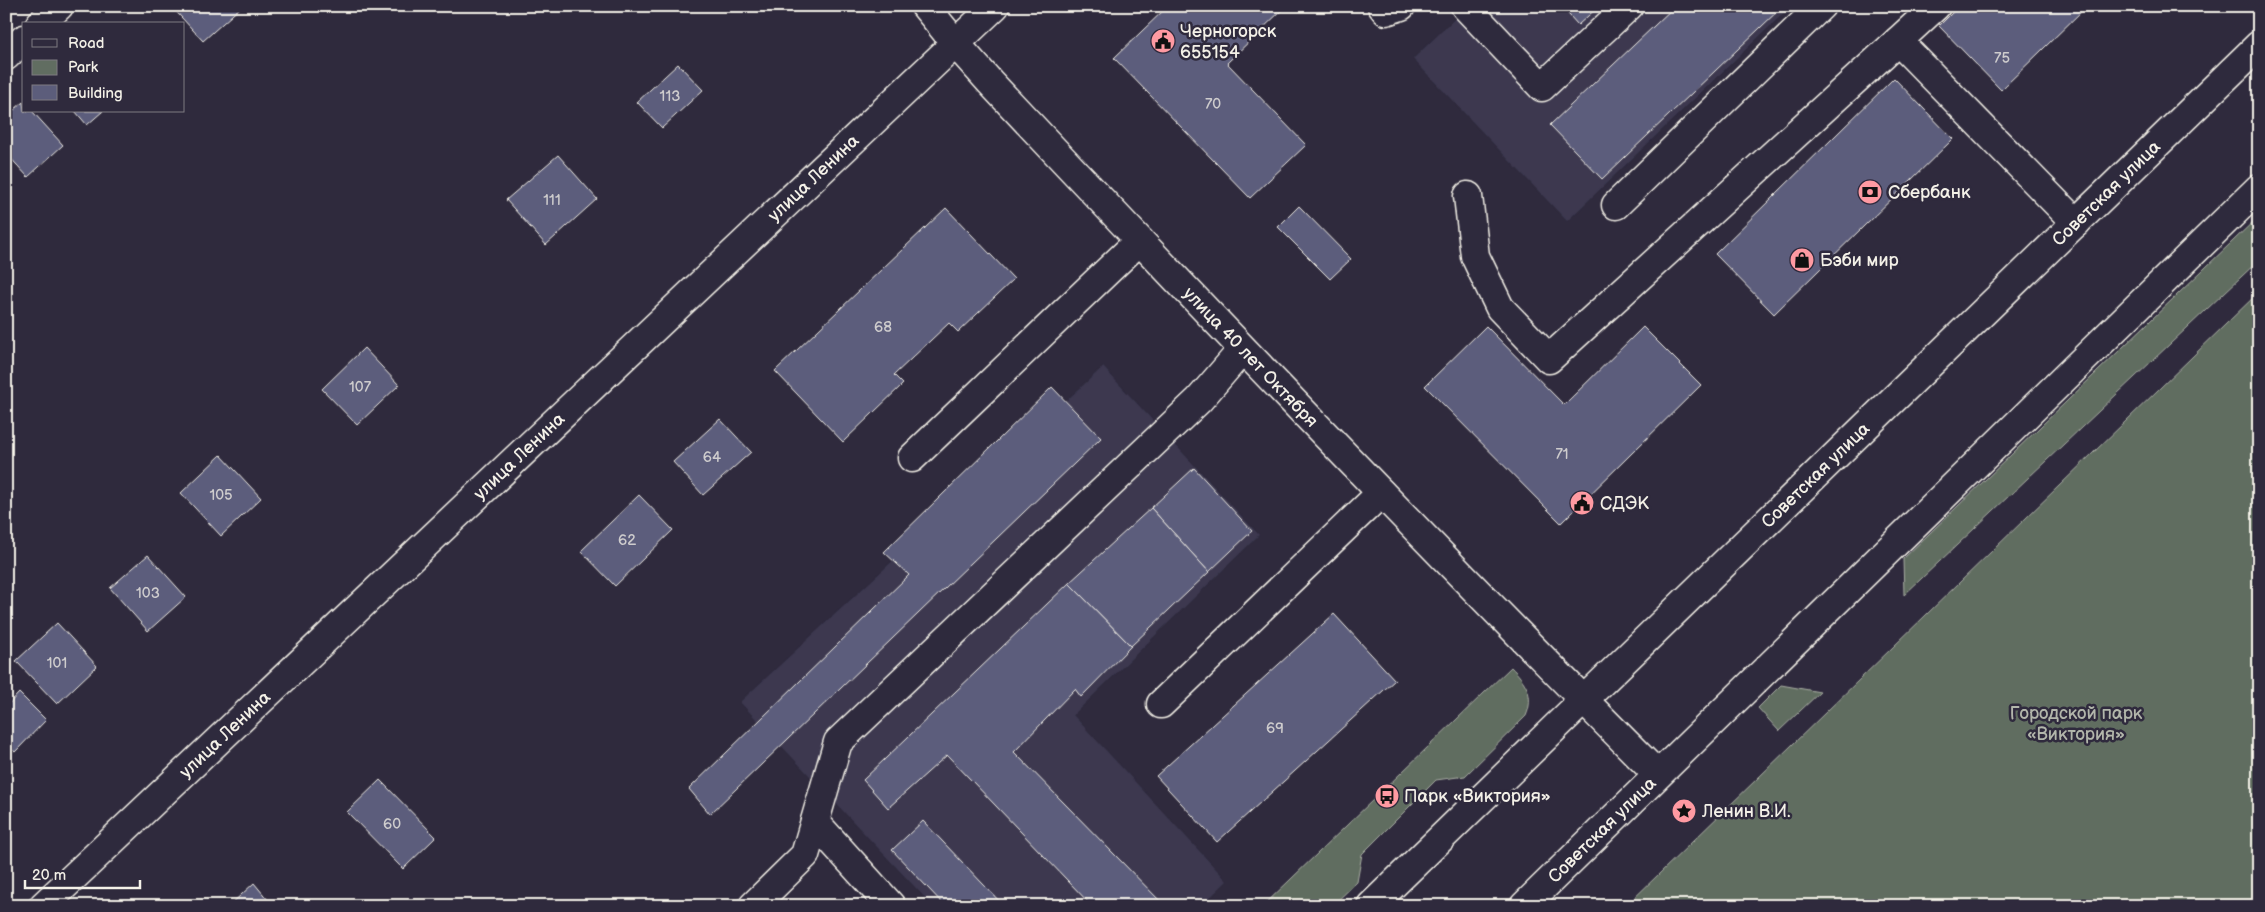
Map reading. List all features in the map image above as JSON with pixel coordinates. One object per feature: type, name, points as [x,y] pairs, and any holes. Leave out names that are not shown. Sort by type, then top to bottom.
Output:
[{"type":"street","points":[[42,22],[59,6]]},
{"type":"street","name":"улица 40 лет Октября","points":[[925,6],[956,44],[1242,350],[1657,774]]},
{"type":"street","name":"улица Ленина","points":[[43,906],[995,6]]},
{"type":"street","points":[[1382,6],[1386,11],[1401,6]]},
{"type":"street","points":[[1465,6],[1542,87],[1629,6]]},
{"type":"street","points":[[1616,205],[1821,6]]},
{"type":"street","points":[[1468,196],[1475,256],[1500,308],[1548,359],[1936,6]]},
{"type":"street","points":[[6,56],[22,41]]},
{"type":"street","points":[[1898,41],[2076,223]]},
{"type":"street","name":"Советская улица","points":[[1371,906],[2259,45]]},
{"type":"street","name":"Советская улица","points":[[1524,906],[2259,188]]},
{"type":"street","points":[[912,458],[1139,240]]},
{"type":"street","points":[[753,906],[805,855],[838,742],[1199,400],[1242,350]]},
{"type":"street","points":[[1161,704],[1381,493]]},
{"type":"street","points":[[815,822],[891,906]]},
{"type":"shaded area","points":[[1468,6],[1791,6],[1567,221],[1413,59]]},
{"type":"shaded area","points":[[1103,367],[1259,535],[1073,715],[1227,881],[1201,906],[933,906],[740,702]]},
{"type":"green space","points":[[2259,216],[2259,260],[1904,595],[1903,559]]},
{"type":"green space","name":"Городской парк «Виктория»","points":[[2259,292],[2259,906],[1626,906]]},
{"type":"green space","points":[[1511,667],[1521,678],[1529,695],[1529,708],[1526,716],[1465,776],[1436,780],[1362,854],[1357,882],[1332,906],[1263,906]]},
{"type":"green space","points":[[1781,685],[1820,692],[1779,731],[1758,708]]},
{"type":"building","points":[[171,6],[242,6],[203,41]]},
{"type":"building","points":[[1168,6],[1286,6],[1227,63],[1306,145],[1250,198],[1114,58]]},
{"type":"building","points":[[1561,6],[1599,6],[1578,25]]},
{"type":"building","points":[[1675,6],[1783,6],[1602,179],[1550,125]]},
{"type":"building","points":[[1959,6],[2087,6],[2001,90],[1939,26]]},
{"type":"building","points":[[678,64],[703,90],[662,128],[637,102]]},
{"type":"building","points":[[1894,78],[1953,139],[1774,314],[1715,254]]},
{"type":"building","points":[[22,103],[22,112],[33,112],[63,145],[28,177],[6,153],[6,117]]},
{"type":"building","points":[[76,112],[102,112],[87,125]]},
{"type":"building","points":[[558,155],[597,199],[546,245],[506,200]]},
{"type":"building","points":[[1299,206],[1351,259],[1330,279],[1278,227]]},
{"type":"building","points":[[946,208],[1014,279],[958,332],[949,323],[894,375],[903,384],[843,442],[775,371]]},
{"type":"building","points":[[1486,326],[1564,405],[1643,327],[1701,385],[1561,523],[1425,386]]},
{"type":"building","points":[[364,348],[399,385],[357,425],[322,389]]},
{"type":"building","points":[[1052,387],[1101,438],[710,814],[689,789],[909,575],[884,552]]},
{"type":"building","points":[[720,419],[751,452],[703,495],[673,462]]},
{"type":"building","points":[[221,455],[261,498],[221,536],[181,493]]},
{"type":"building","points":[[1194,468],[1252,531],[1209,572],[1151,508]]},
{"type":"building","points":[[639,495],[673,530],[615,586],[581,551]]},
{"type":"building","points":[[1151,508],[1209,572],[1131,646],[1069,583]]},
{"type":"building","points":[[148,555],[186,597],[148,631],[110,588]]},
{"type":"building","points":[[1069,583],[1131,646],[1081,697],[1075,689],[1014,752],[1165,906],[1092,906],[947,755],[888,808],[863,780]]},
{"type":"building","points":[[1334,614],[1395,680],[1217,842],[1156,776]]},
{"type":"building","points":[[57,623],[97,666],[57,704],[16,661]]},
{"type":"building","points":[[19,693],[46,720],[15,752],[6,744],[6,707]]},
{"type":"building","points":[[380,780],[436,837],[403,869],[347,812]]},
{"type":"building","points":[[923,821],[1004,906],[945,906],[892,850]]},
{"type":"building","points":[[254,883],[273,906],[229,906]]},
{"type":"place","name":"Черногорск 655154","points":[[1163,41]]},
{"type":"place","name":"Сбербанк","points":[[1870,192]]},
{"type":"place","name":"Бэби мир","points":[[1802,260]]},
{"type":"place","name":"СДЭК","points":[[1582,503]]},
{"type":"place","name":"Парк «Виктория»","points":[[1387,796]]},
{"type":"place","name":"Ленин В.И.","points":[[1684,811]]}]
